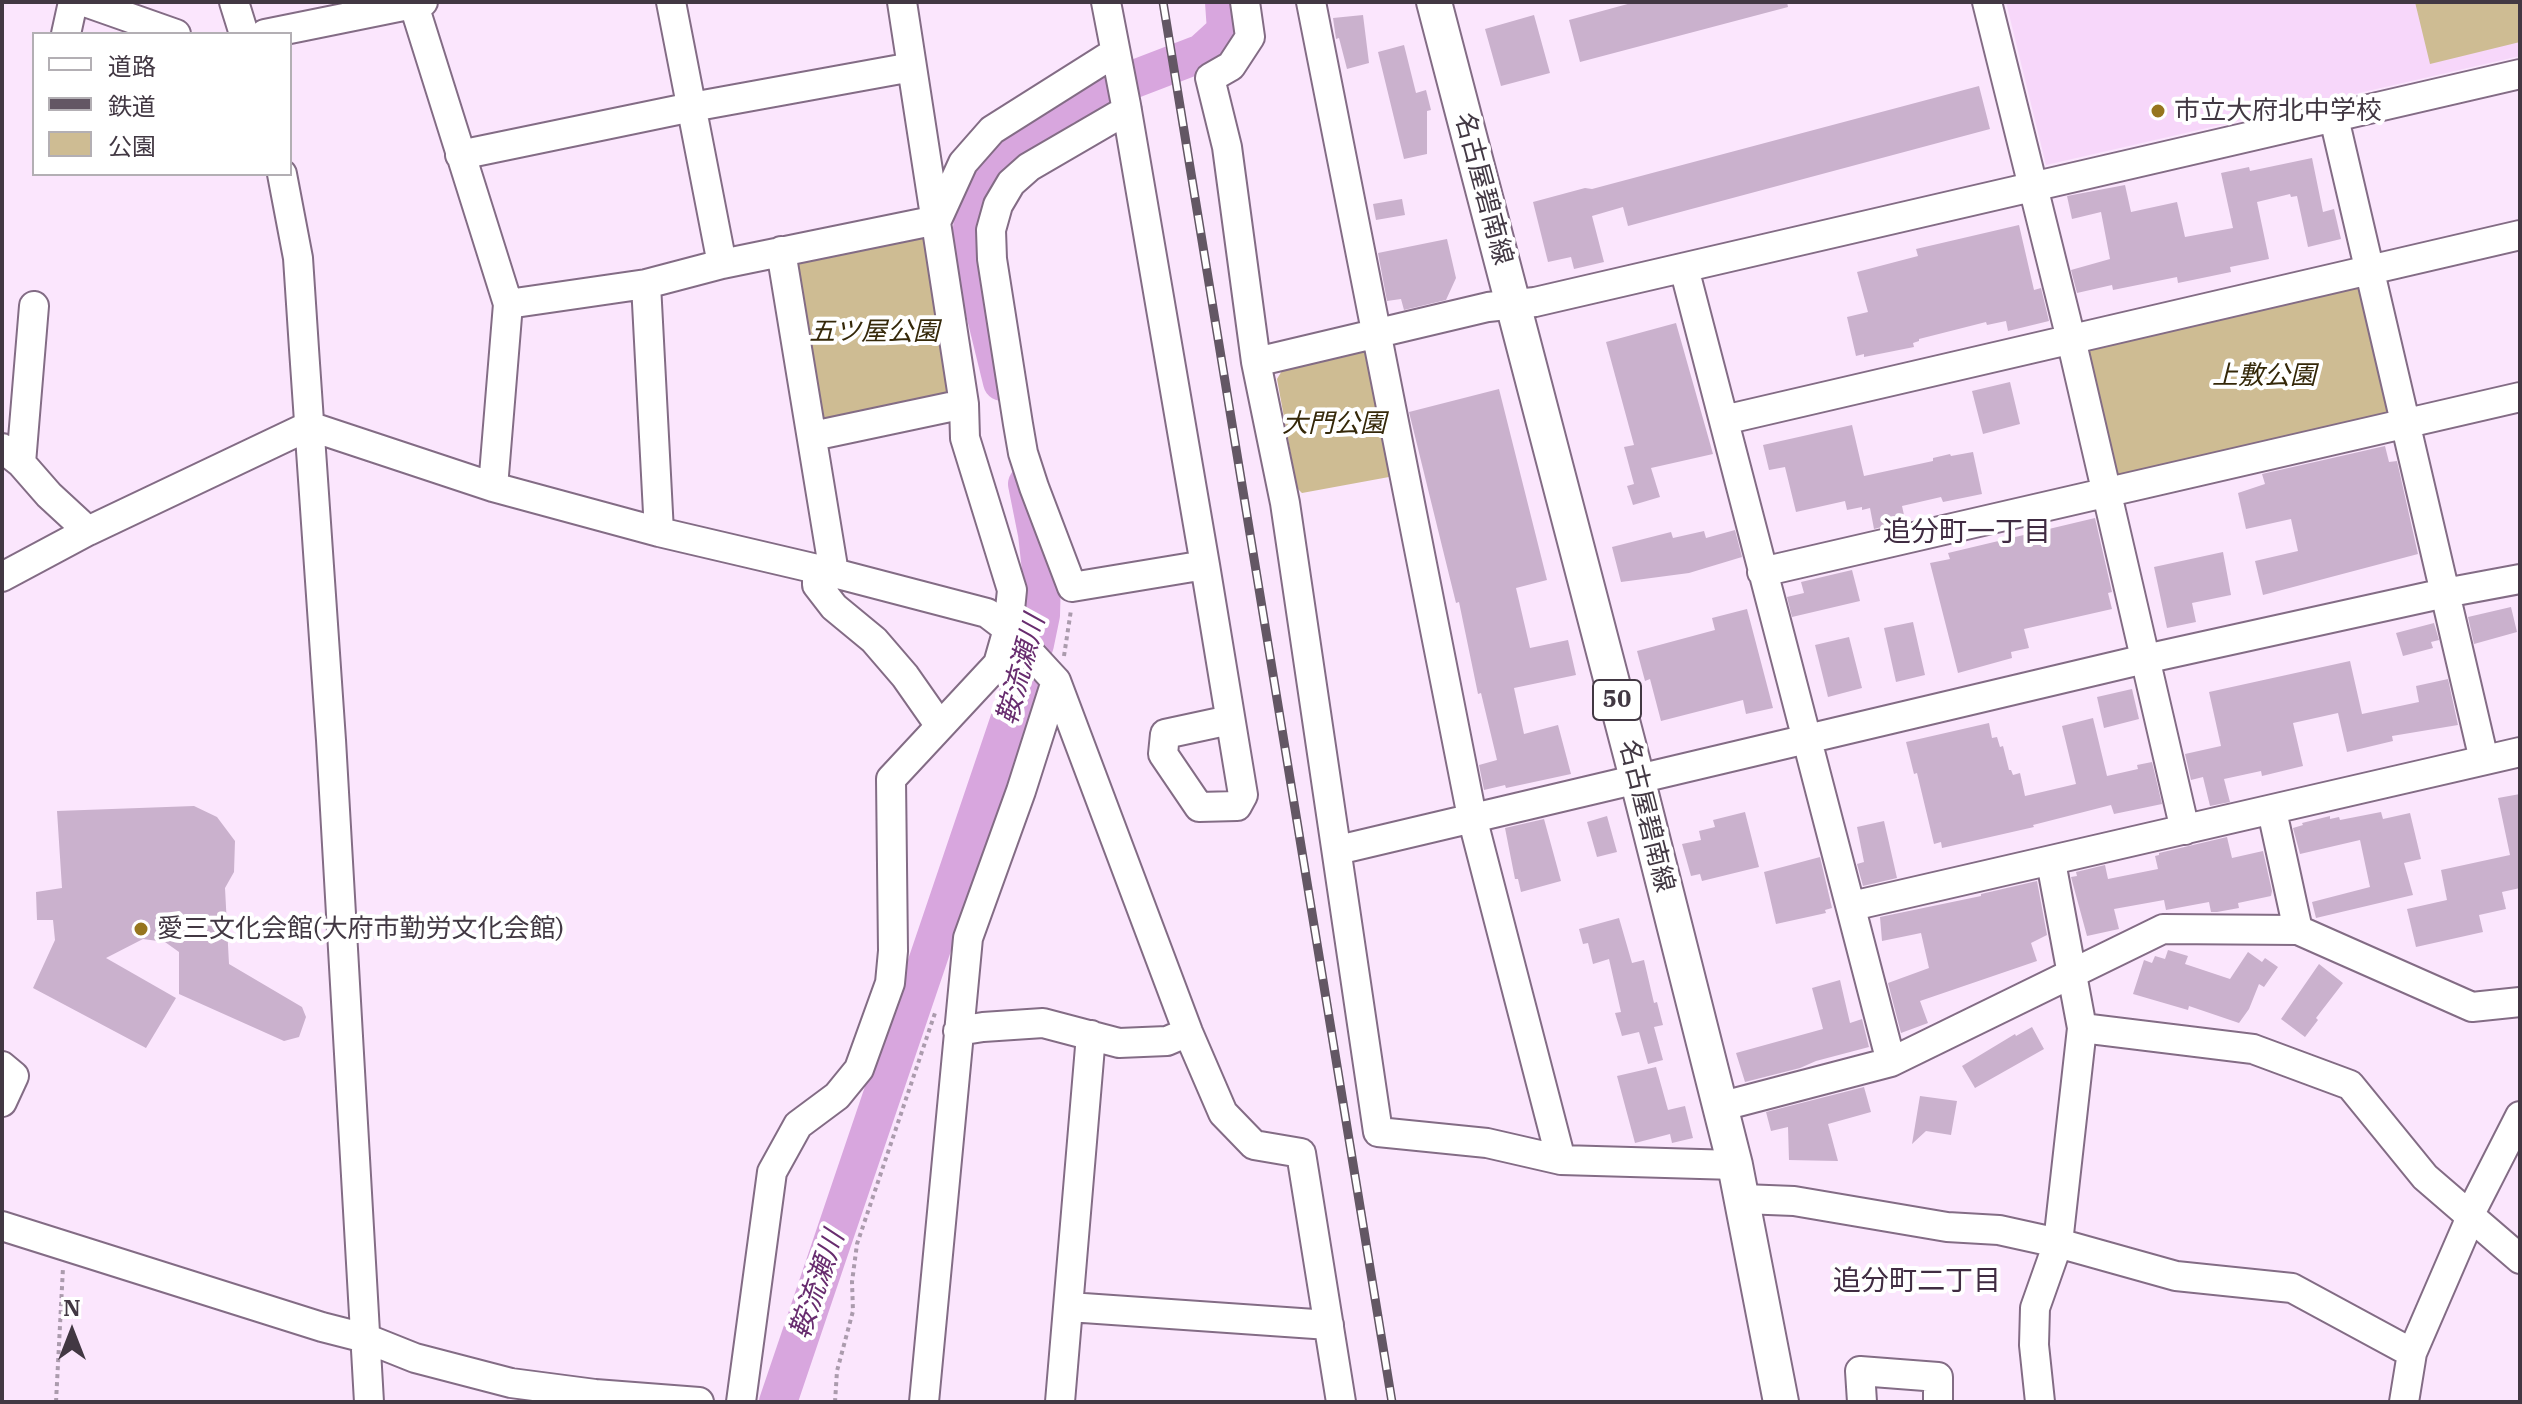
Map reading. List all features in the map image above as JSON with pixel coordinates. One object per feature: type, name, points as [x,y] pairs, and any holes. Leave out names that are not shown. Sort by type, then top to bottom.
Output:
[{"type":"main road","name":"名古屋碧南線","points":[[1434,2],[1735,1165],[1781,1402]]},
{"type":"street","points":[[66,32],[73,2]]},
{"type":"street","points":[[85,2],[170,32]]},
{"type":"street","points":[[234,2],[243,32]]},
{"type":"street","points":[[671,2],[722,264]]},
{"type":"street","points":[[741,1402],[772,1172],[798,1125],[837,1096],[859,1069],[890,983],[893,951],[891,779],[998,664],[1008,630],[1012,590],[965,438],[964,404],[902,2]]},
{"type":"street","points":[[1106,2],[1230,720]]},
{"type":"street","points":[[1245,2],[1250,37],[1231,66],[1210,78],[1227,147],[1256,362],[1285,503],[1378,1132],[1487,1143],[1561,1160],[1735,1165]]},
{"type":"street","points":[[1311,2],[1472,817],[1561,1160]]},
{"type":"street","points":[[1987,2],[2071,339],[2185,830]]},
{"type":"street","points":[[275,32],[417,3],[460,155],[508,304],[493,487]]},
{"type":"street","points":[[937,220],[963,163],[992,130],[1115,54]]},
{"type":"street","points":[[460,155],[692,107],[912,67]]},
{"type":"street","points":[[1256,362],[1488,307],[1535,302],[2520,74]]},
{"type":"street","points":[[1126,108],[1029,167],[1011,183],[998,205],[991,230],[992,259],[1023,453],[1072,587],[1205,565]]},
{"type":"street","points":[[2334,118],[2484,760]]},
{"type":"street","points":[[282,176],[298,258],[331,740],[369,1402]]},
{"type":"street","points":[[508,304],[646,284],[781,251],[937,220]]},
{"type":"street","points":[[1724,420],[2520,235]]},
{"type":"street","points":[[781,251],[813,436],[825,571],[817,585],[834,607],[874,640],[905,676],[940,726]]},
{"type":"street","points":[[1684,268],[1891,1062]]},
{"type":"street","points":[[646,284],[659,532]]},
{"type":"street","points":[[34,306],[11,455],[88,531]]},
{"type":"street","points":[[1762,572],[2520,397]]},
{"type":"street","points":[[813,436],[964,404]]},
{"type":"street","points":[[2,577],[88,531],[309,426],[493,487],[659,532],[987,613],[1008,630],[1054,678],[1188,1032],[1223,1113],[1254,1145],[1301,1153],[1341,1402]]},
{"type":"street","points":[[1338,850],[2145,659],[2520,579]]},
{"type":"street","points":[[924,1402],[968,938],[1021,791],[1054,678]]},
{"type":"street","points":[[1852,906],[2520,752]]},
{"type":"street","points":[[2272,811],[2298,930]]},
{"type":"street","points":[[2040,1402],[2034,1345],[2035,1308],[2058,1243],[2082,1028],[2051,862]]},
{"type":"street","points":[[1719,1107],[1891,1062],[2163,929],[2298,930],[2472,1007],[2520,1002]]},
{"type":"street","points":[[958,1031],[1043,1023],[1119,1043],[1167,1041],[1188,1032]]},
{"type":"street","points":[[2082,1028],[2253,1049],[2350,1085],[2425,1177],[2520,1259]]},
{"type":"street","points":[[1060,1402],[1091,1035]]},
{"type":"street","points":[[2,1066],[14,1076],[2,1102]]},
{"type":"street","points":[[2404,1402],[2412,1353],[2470,1214],[2520,1116]]},
{"type":"street","points":[[1743,1199],[1794,1201],[1947,1227],[1999,1230],[2176,1276],[2292,1288],[2412,1353]]},
{"type":"street","points":[[2,1226],[365,1338],[415,1358],[511,1383],[595,1398],[699,1402]]},
{"type":"street","points":[[1069,1307],[1329,1325]]},
{"type":"street","points":[[1862,1402],[1860,1371],[1938,1377],[1938,1402]]},
{"type":"path","points":[[1054,678],[1070,629],[1072,587]]},
{"type":"path","points":[[835,1402],[837,1371],[853,1311],[852,1282],[857,1244],[939,1001]]},
{"type":"path","points":[[56,1402],[64,1246]]},
{"type":"shaded area","name":"市立大府北中学校","points":[[2006,2],[2520,2],[2520,56],[2046,165]]},
{"type":"green space","points":[[2415,2],[2520,2],[2520,42],[2430,64]]},
{"type":"green space","name":"五ツ屋公園","points":[[929,236],[952,390],[949,399],[825,425],[819,417],[793,264]]},
{"type":"green space","name":"上敷公園","points":[[2355,283],[2365,288],[2393,410],[2387,419],[2120,480],[2112,474],[2084,353],[2089,344]]},
{"type":"green space","name":"大門公園","points":[[1363,351],[1371,357],[1393,469],[1389,477],[1302,493],[1297,488],[1277,379],[1283,369]]},
{"type":"building","points":[[1635,2],[1787,2],[1788,7],[1580,62],[1569,20]]},
{"type":"building","points":[[1363,15],[1369,63],[1347,69],[1339,38],[1336,39],[1333,18]]},
{"type":"building","points":[[1534,15],[1550,73],[1501,86],[1485,29]]},
{"type":"building","points":[[1404,45],[1416,93],[1426,90],[1431,110],[1427,111],[1427,154],[1404,159],[1378,52]]},
{"type":"building","points":[[1979,86],[1990,129],[1628,226],[1623,207],[1592,216],[1604,262],[1574,269],[1571,257],[1548,262],[1533,202]]},
{"type":"building","points":[[2312,158],[2323,212],[2334,209],[2341,239],[2308,247],[2297,196],[2291,197],[2290,194],[2257,202],[2269,259],[2230,267],[2231,272],[2178,283],[2177,277],[2113,290],[2112,285],[2077,293],[2071,270],[2110,259],[2101,212],[2072,219],[2067,196],[2125,185],[2131,212],[2177,202],[2185,237],[2233,228],[2221,173],[2249,167],[2250,171]]},
{"type":"building","points":[[1402,199],[1405,215],[1376,220],[1373,204]]},
{"type":"building","points":[[2019,225],[2034,290],[2041,288],[2049,321],[2008,331],[2006,321],[1987,325],[1986,322],[1919,339],[1913,343],[1914,347],[1856,356],[1847,317],[1868,312],[1857,272],[1918,256],[1916,249]]},
{"type":"building","points":[[1447,239],[1456,278],[1446,300],[1404,310],[1401,299],[1387,301],[1378,253]]},
{"type":"building","points":[[1676,323],[1713,454],[1651,468],[1660,497],[1633,505],[1627,486],[1634,484],[1624,447],[1634,445],[1606,342]]},
{"type":"building","points":[[2010,382],[2020,424],[1983,434],[1972,391]]},
{"type":"building","points":[[1499,389],[1547,580],[1516,588],[1530,648],[1568,640],[1576,675],[1514,688],[1524,734],[1558,725],[1571,774],[1484,790],[1479,765],[1497,760],[1409,412]]},
{"type":"building","points":[[1852,425],[1864,476],[1933,461],[1933,458],[1950,454],[1973,452],[1982,494],[1943,502],[1941,497],[1902,506],[1904,515],[1891,517],[1893,524],[1874,529],[1870,508],[1847,510],[1845,501],[1796,512],[1785,467],[1769,470],[1763,445]]},
{"type":"building","points":[[2385,446],[2389,462],[2397,461],[2418,554],[2263,595],[2255,561],[2298,551],[2291,519],[2246,529],[2238,493],[2265,484],[2262,474]]},
{"type":"building","points":[[2095,518],[2112,592],[2108,593],[2112,609],[2024,629],[2029,648],[2011,652],[2012,658],[1958,673],[1930,563],[1950,559],[1948,553]]},
{"type":"building","points":[[1735,530],[1742,557],[1689,573],[1621,582],[1612,547],[1671,532],[1673,538],[1704,531],[1706,538]]},
{"type":"building","points":[[2223,552],[2231,595],[2192,603],[2196,622],[2167,628],[2154,567]]},
{"type":"building","points":[[1852,570],[1860,601],[1792,617],[1787,597],[1804,593],[1801,582]]},
{"type":"building","points":[[2511,607],[2517,632],[2474,644],[2468,617]]},
{"type":"building","points":[[1747,609],[1773,708],[1746,714],[1743,700],[1661,721],[1650,679],[1645,681],[1637,651],[1715,630],[1712,618]]},
{"type":"building","points":[[1913,622],[1925,675],[1896,682],[1884,628]]},
{"type":"building","points":[[2434,623],[2439,640],[2431,642],[2433,648],[2403,656],[2396,633]]},
{"type":"building","points":[[1849,637],[1862,688],[1828,697],[1815,645]]},
{"type":"building","points":[[2350,661],[2362,714],[2419,702],[2416,686],[2448,679],[2458,725],[2392,736],[2393,741],[2347,752],[2338,713],[2293,723],[2303,766],[2262,776],[2261,771],[2224,779],[2230,802],[2210,806],[2203,777],[2191,780],[2185,754],[2221,746],[2209,692]]},
{"type":"building","points":[[2132,689],[2139,719],[2104,728],[2097,697]]},
{"type":"building","points":[[2093,718],[2107,776],[2138,769],[2137,765],[2152,762],[2162,804],[2114,814],[2111,805],[1942,848],[1941,842],[1934,844],[1917,773],[1914,774],[1906,742],[1989,723],[1992,738],[1997,737],[2000,747],[2003,746],[2009,770],[2013,775],[2020,773],[2025,796],[2076,784],[2062,726]]},
{"type":"building","points":[[2520,794],[2520,888],[2502,892],[2506,909],[2479,915],[2483,932],[2416,947],[2407,909],[2447,900],[2441,870],[2510,855],[2498,798]]},
{"type":"building","name":"愛三文化会館(大府市勤労文化会館)","points":[[194,806],[217,817],[235,841],[234,872],[225,888],[229,964],[302,1007],[306,1017],[299,1037],[284,1041],[179,994],[179,952],[165,942],[143,939],[106,958],[176,998],[146,1048],[33,988],[55,940],[53,920],[37,920],[36,892],[62,888],[57,811]]},
{"type":"building","points":[[1745,812],[1759,867],[1702,881],[1700,874],[1691,876],[1682,844],[1701,840],[1699,831],[1715,827],[1713,820]]},
{"type":"building","points":[[2381,812],[2383,819],[2410,813],[2421,859],[2404,863],[2413,895],[2316,918],[2312,902],[2370,887],[2360,840],[2300,854],[2293,828],[2330,816],[2330,819],[2339,817],[2340,820]]},
{"type":"building","points":[[1607,816],[1617,852],[1597,857],[1587,822]]},
{"type":"building","points":[[1544,819],[1561,881],[1521,892],[1518,879],[1515,879],[1505,828]]},
{"type":"building","points":[[1884,821],[1897,878],[1863,886],[1857,864],[1864,862],[1857,827]]},
{"type":"building","points":[[2227,837],[2232,858],[2263,851],[2271,896],[2238,903],[2239,908],[2217,912],[2211,912],[2209,902],[2166,910],[2164,900],[2114,909],[2119,929],[2087,936],[2071,877],[2077,876],[2076,872],[2105,865],[2108,879],[2158,869],[2155,856],[2159,853]]},
{"type":"building","points":[[1820,857],[1832,908],[1825,910],[1826,913],[1776,924],[1764,872]]},
{"type":"building","points":[[2037,881],[2047,935],[2031,943],[2037,961],[1920,1001],[1928,1023],[1901,1033],[1888,983],[1929,968],[1921,933],[1882,941],[1880,917]]},
{"type":"building","points":[[1619,918],[1632,963],[1644,960],[1654,1003],[1657,1002],[1663,1025],[1654,1027],[1663,1060],[1648,1064],[1639,1032],[1622,1036],[1615,1013],[1621,1012],[1609,959],[1593,964],[1588,943],[1583,944],[1579,929]]},
{"type":"building","points":[[2168,950],[2188,956],[2185,964],[2230,979],[2248,952],[2262,962],[2265,958],[2278,967],[2264,987],[2259,984],[2249,1009],[2239,1023],[2189,1006],[2188,1010],[2133,994],[2144,960],[2152,963],[2155,956],[2165,959]]},
{"type":"building","points":[[2319,964],[2343,983],[2305,1037],[2281,1019]]},
{"type":"building","points":[[1840,980],[1850,1023],[1862,1019],[1869,1047],[1745,1082],[1736,1053],[1823,1029],[1812,988]]},
{"type":"building","points":[[2032,1027],[2044,1049],[1975,1088],[1962,1066]]},
{"type":"building","points":[[1656,1067],[1668,1110],[1685,1106],[1693,1138],[1672,1143],[1670,1134],[1635,1143],[1617,1076]]},
{"type":"building","points":[[1864,1087],[1871,1112],[1828,1124],[1838,1161],[1789,1160],[1788,1127],[1771,1131],[1766,1112]]},
{"type":"building","points":[[1920,1096],[1957,1101],[1951,1135],[1926,1131],[1912,1144]]},
{"type":"waterway","name":"鞍流瀬川","points":[[1002,382],[975,272],[971,236],[973,220],[994,165],[1064,106],[1202,53],[1226,31],[1224,2]]},
{"type":"waterway","name":"鞍流瀬川","points":[[778,1402],[1035,644],[1041,615],[1042,579],[1027,484]]},
{"type":"railway","points":[[1163,2],[1392,1402]]},
{"type":"place","name":"市立大府北中学校","points":[[2158,111]]},
{"type":"place","name":"愛三文化会館(大府市勤労文化会館)","points":[[141,929]]},
{"type":"district","name":"追分町一丁目","points":[[1967,533]]},
{"type":"district","name":"追分町二丁目","points":[[1917,1282]]}]
